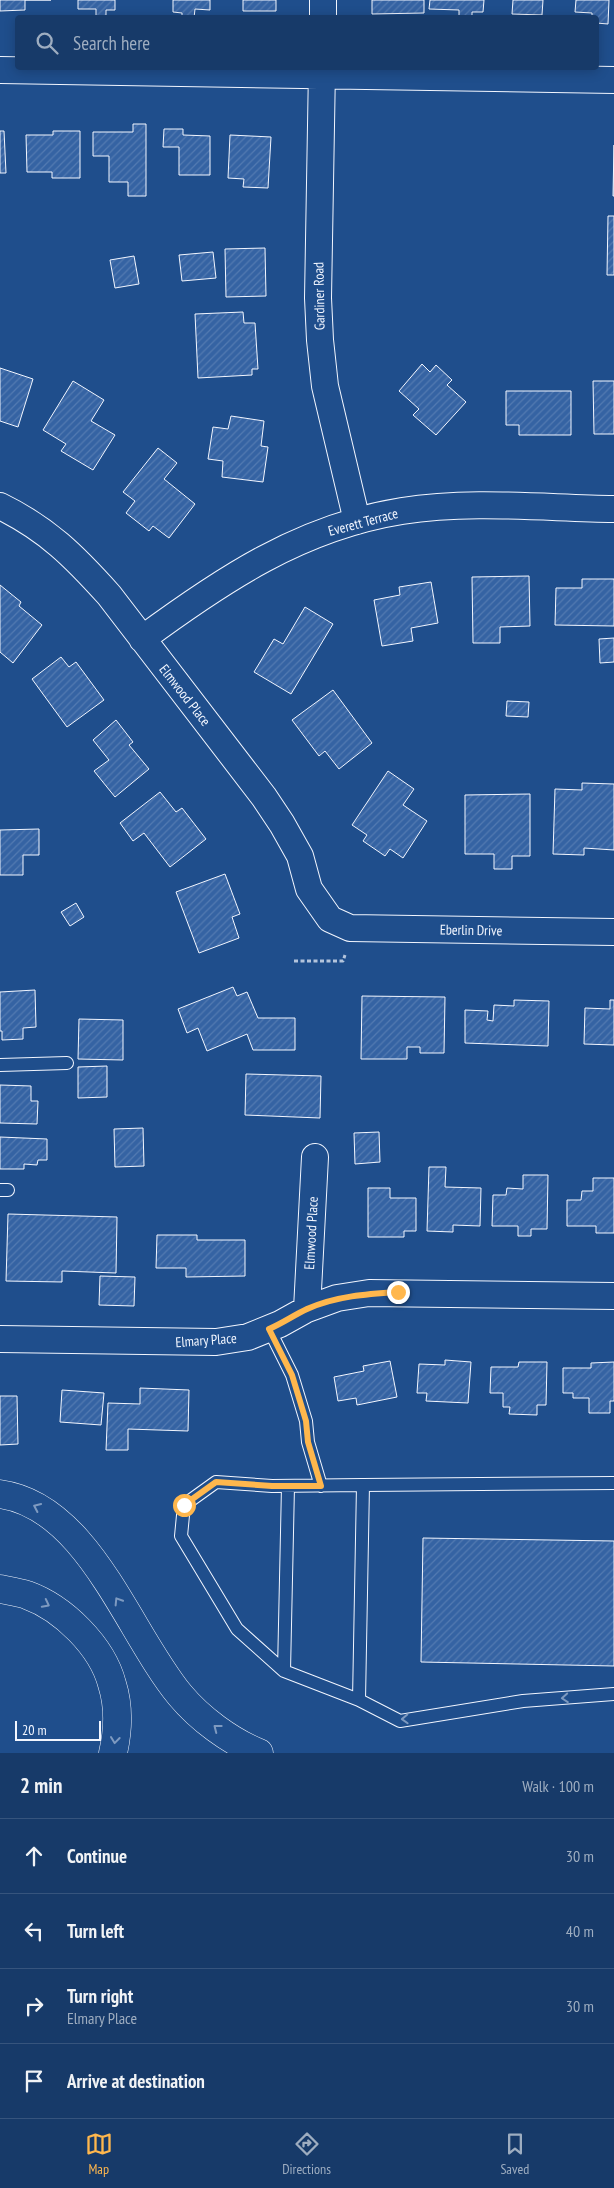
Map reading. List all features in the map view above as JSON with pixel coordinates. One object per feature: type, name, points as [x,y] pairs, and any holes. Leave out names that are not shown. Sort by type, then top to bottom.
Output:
[{"type":"highway","points":[[0,1494],[13,1496],[44,1510],[69,1530],[88,1553],[161,1670],[181,1696],[228,1737],[259,1753]]},
{"type":"highway","points":[[0,1589],[26,1594],[56,1609],[79,1629],[98,1653],[112,1683],[118,1716],[113,1753]]},
{"type":"street","points":[[323,0],[323,15]]},
{"type":"street","points":[[0,70],[322,71],[614,80]]},
{"type":"street","name":"Gardiner Road","points":[[322,71],[318,298],[320,340],[325,386],[357,521]]},
{"type":"street","name":"Elmwood Place","points":[[0,506],[23,517],[56,540],[83,565],[109,594],[264,797],[300,856],[309,889],[330,918]]},
{"type":"street","name":"Everett Terrace","points":[[142,639],[209,591],[272,553],[357,521],[402,511],[445,507],[614,509]]},
{"type":"street","name":"Eberlin Drive","points":[[330,918],[350,928],[614,932]]},
{"type":"street","name":"Elmwood Place","points":[[307,1310],[315,1157]]},
{"type":"street","name":"Elmary Place","points":[[0,1339],[216,1342],[248,1337],[337,1298],[369,1294],[614,1296]]},
{"type":"lane","points":[[0,1065],[66,1062]]},
{"type":"lane","points":[[269,1329],[292,1375],[306,1421],[308,1442],[321,1486]]},
{"type":"lane","points":[[614,1483],[288,1486],[216,1482],[184,1505],[181,1536],[237,1629],[284,1671],[359,1700],[400,1721],[523,1701],[614,1694]]},
{"type":"lane","points":[[359,1700],[363,1485]]},
{"type":"lane","points":[[284,1671],[288,1486]]},
{"type":"path","points":[[294,961],[343,961],[345,955]]},
{"type":"building","points":[[0,0],[25,0],[25,10],[0,11]]},
{"type":"building","points":[[78,0],[115,0],[115,10],[106,10],[106,15],[96,15],[96,9],[78,9]]},
{"type":"building","points":[[173,0],[210,0],[210,10],[195,9],[194,15],[182,15],[182,13],[173,12]]},
{"type":"building","points":[[243,0],[276,0],[276,11],[243,11]]},
{"type":"building","points":[[372,0],[424,0],[424,13],[372,14]]},
{"type":"building","points":[[430,0],[484,0],[483,12],[472,12],[472,15],[459,15],[459,10],[429,9]]},
{"type":"building","points":[[513,0],[543,0],[542,15],[512,14]]},
{"type":"building","points":[[576,0],[609,0],[608,24],[599,23],[599,15],[575,12]]},
{"type":"building","points":[[133,124],[146,124],[146,196],[128,196],[128,182],[109,182],[109,156],[93,156],[93,132],[133,132]]},
{"type":"building","points":[[164,129],[183,129],[183,135],[210,136],[210,175],[179,175],[179,147],[163,147]]},
{"type":"building","points":[[0,131],[4,131],[6,173],[0,173]]},
{"type":"building","points":[[53,131],[80,131],[80,178],[52,178],[52,172],[27,172],[26,135],[53,135]]},
{"type":"building","points":[[230,135],[271,137],[268,188],[243,187],[244,179],[228,178]]},
{"type":"building","points":[[614,145],[614,196],[613,196]]},
{"type":"building","points":[[608,216],[614,216],[614,275],[607,275]]},
{"type":"building","points":[[265,248],[266,296],[226,297],[225,249]]},
{"type":"building","points":[[213,252],[216,278],[182,281],[179,255]]},
{"type":"building","points":[[134,256],[139,284],[115,288],[110,260]]},
{"type":"building","points":[[243,312],[244,323],[255,323],[258,369],[252,369],[252,375],[198,378],[195,314]]},
{"type":"building","points":[[422,364],[430,372],[436,365],[452,380],[447,385],[466,402],[436,435],[413,415],[419,409],[399,391]]},
{"type":"building","points":[[0,368],[33,379],[18,427],[0,421]]},
{"type":"building","points":[[73,381],[104,400],[91,421],[115,435],[93,470],[61,451],[66,444],[43,430]]},
{"type":"building","points":[[593,381],[614,381],[614,434],[594,434]]},
{"type":"building","points":[[506,391],[571,391],[571,435],[519,435],[519,425],[506,425]]},
{"type":"building","points":[[231,416],[264,421],[261,446],[268,447],[263,482],[222,477],[223,461],[208,459],[213,427],[228,429]]},
{"type":"building","points":[[158,448],[177,463],[164,479],[195,504],[169,538],[153,526],[149,531],[126,513],[135,501],[123,492]]},
{"type":"building","points":[[529,576],[530,626],[500,627],[500,643],[473,643],[472,577]]},
{"type":"building","points":[[582,579],[614,579],[614,626],[555,625],[556,588],[582,588]]},
{"type":"building","points":[[431,582],[438,623],[411,628],[413,641],[382,646],[374,600],[400,595],[399,587]]},
{"type":"building","points":[[0,585],[21,602],[19,606],[42,625],[13,663],[0,652]]},
{"type":"building","points":[[305,607],[333,624],[291,694],[254,672],[274,639],[283,644]]},
{"type":"building","points":[[614,638],[614,662],[600,663],[599,639]]},
{"type":"building","points":[[61,657],[69,667],[76,662],[104,700],[67,727],[32,679]]},
{"type":"building","points":[[333,690],[372,743],[339,769],[325,751],[319,756],[292,720]]},
{"type":"building","points":[[507,701],[529,702],[528,717],[506,716]]},
{"type":"building","points":[[116,720],[133,742],[129,745],[149,769],[115,797],[94,771],[109,760],[93,740]]},
{"type":"building","points":[[388,771],[414,789],[403,805],[427,821],[403,858],[390,849],[385,856],[363,841],[367,835],[352,825]]},
{"type":"building","points":[[582,783],[614,784],[614,850],[584,848],[584,855],[553,854],[555,789],[582,790]]},
{"type":"building","points":[[160,792],[176,812],[182,808],[206,839],[170,867],[144,833],[133,841],[120,823]]},
{"type":"building","points":[[530,794],[530,856],[512,856],[512,869],[494,869],[494,854],[465,854],[465,795]]},
{"type":"building","points":[[39,829],[39,855],[23,855],[23,875],[0,875],[0,830]]},
{"type":"building","points":[[225,874],[240,914],[232,917],[239,938],[199,953],[176,892]]},
{"type":"building","points":[[76,903],[84,917],[70,926],[61,912]]},
{"type":"building","points":[[233,987],[237,996],[247,992],[258,1018],[295,1018],[295,1050],[253,1050],[247,1034],[207,1051],[198,1028],[187,1033],[178,1009]]},
{"type":"building","points":[[35,990],[36,1027],[23,1028],[23,1039],[2,1040],[2,1031],[0,1031],[0,992]]},
{"type":"building","points":[[362,996],[445,997],[444,1053],[420,1053],[420,1047],[407,1047],[407,1059],[361,1059]]},
{"type":"building","points":[[514,1000],[549,1001],[548,1046],[465,1043],[465,1010],[488,1011],[487,1020],[493,1021],[494,1005],[514,1006]]},
{"type":"building","points":[[610,1000],[614,1000],[614,1045],[584,1044],[585,1008],[610,1009]]},
{"type":"building","points":[[79,1019],[123,1020],[123,1060],[78,1059]]},
{"type":"building","points":[[107,1066],[107,1097],[78,1098],[78,1067]]},
{"type":"building","points":[[246,1074],[321,1076],[320,1118],[245,1115]]},
{"type":"building","points":[[0,1085],[31,1086],[31,1101],[38,1101],[37,1124],[0,1123]]},
{"type":"building","points":[[143,1128],[144,1166],[115,1167],[114,1129]]},
{"type":"building","points":[[379,1132],[380,1162],[355,1164],[354,1133]]},
{"type":"building","points":[[0,1137],[47,1139],[47,1160],[38,1160],[37,1165],[24,1164],[24,1169],[0,1169]]},
{"type":"building","points":[[429,1167],[446,1167],[445,1187],[481,1188],[480,1226],[453,1225],[453,1232],[427,1231]]},
{"type":"building","points":[[523,1175],[548,1175],[547,1229],[531,1229],[531,1236],[518,1236],[518,1226],[492,1226],[493,1195],[506,1195],[507,1188],[523,1189]]},
{"type":"building","points":[[593,1178],[614,1178],[614,1233],[596,1233],[596,1226],[567,1226],[567,1200],[581,1200],[582,1191],[593,1191]]},
{"type":"building","points":[[368,1188],[390,1188],[390,1198],[416,1198],[416,1231],[404,1231],[404,1237],[368,1237]]},
{"type":"building","points":[[8,1214],[117,1217],[116,1273],[62,1271],[62,1282],[6,1281]]},
{"type":"building","points":[[157,1235],[197,1235],[197,1240],[245,1240],[245,1276],[186,1277],[186,1268],[156,1268]]},
{"type":"building","points":[[100,1276],[135,1277],[134,1306],[99,1305]]},
{"type":"building","points":[[445,1360],[471,1362],[468,1403],[426,1401],[427,1393],[417,1393],[419,1364],[445,1365]]},
{"type":"building","points":[[390,1361],[397,1397],[357,1405],[356,1398],[338,1401],[334,1377],[364,1371],[363,1366]]},
{"type":"building","points":[[519,1362],[547,1362],[546,1405],[537,1405],[537,1415],[509,1414],[510,1407],[503,1407],[503,1393],[490,1393],[491,1367],[518,1367]]},
{"type":"building","points":[[614,1362],[614,1401],[610,1401],[610,1413],[589,1413],[589,1398],[573,1398],[573,1393],[563,1393],[563,1368],[591,1368],[591,1363]]},
{"type":"building","points":[[140,1388],[189,1390],[188,1431],[128,1429],[128,1450],[106,1450],[108,1403],[140,1404]]},
{"type":"building","points":[[62,1390],[104,1393],[101,1425],[60,1422]]},
{"type":"building","points":[[0,1396],[17,1396],[18,1444],[0,1445]]},
{"type":"building","points":[[423,1538],[614,1541],[614,1666],[421,1662]]},
{"type":"route","points":[[184,1505],[216,1482],[272,1486],[321,1486],[308,1442],[306,1421],[292,1375],[286,1358],[269,1329],[307,1310],[337,1298],[398,1292]]}]
